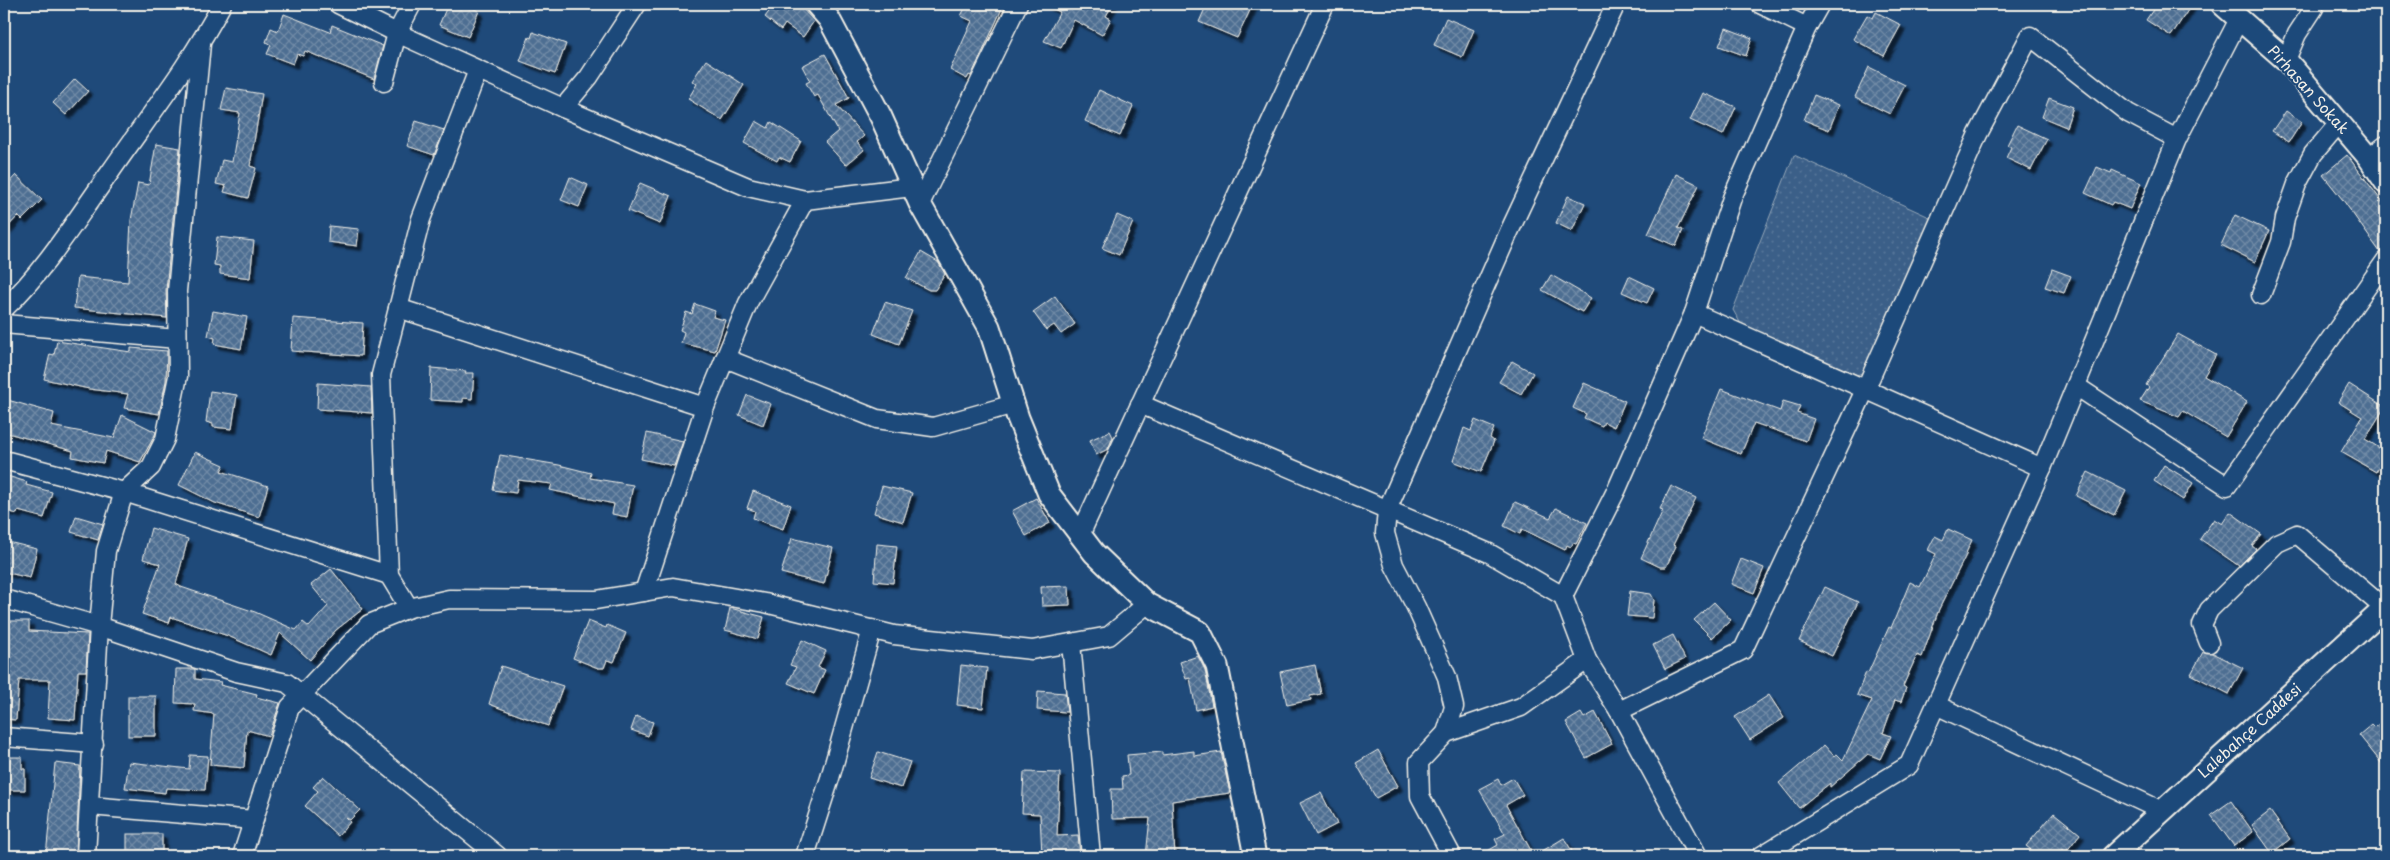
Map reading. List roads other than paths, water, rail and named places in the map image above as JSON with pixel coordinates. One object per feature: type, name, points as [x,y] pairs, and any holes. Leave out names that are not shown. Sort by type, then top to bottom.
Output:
[{"type":"street","points":[[4,309],[27,287],[201,44],[222,4]]},
{"type":"street","points":[[338,4],[563,108],[748,186],[805,200],[916,195]]},
{"type":"street","points":[[384,82],[398,33],[412,4]]},
{"type":"street","points":[[563,108],[589,77],[637,4]]},
{"type":"street","points":[[816,4],[828,19],[881,117],[916,195],[988,327],[1014,404],[1049,494],[1094,553],[1147,604],[1200,632],[1216,666],[1255,856]]},
{"type":"street","points":[[916,195],[1018,4]]},
{"type":"street","points":[[1080,536],[1325,4]]},
{"type":"street","points":[[1452,856],[1420,796],[1419,762],[1446,733],[1454,707],[1448,677],[1416,607],[1394,565],[1385,534],[1387,510],[1509,232],[1616,4]]},
{"type":"street","points":[[1760,4],[1807,26]]},
{"type":"street","points":[[1562,596],[1617,489],[1694,313],[1732,198],[1807,26],[1820,4]]},
{"type":"street","name":"Pirhasan Sokak","points":[[2222,4],[2286,60],[2369,158],[2386,183]]},
{"type":"street","points":[[2286,60],[2297,34],[2314,8]]},
{"type":"street","points":[[1761,856],[1909,765],[2042,468],[2177,139],[2240,19]]},
{"type":"street","points":[[1620,711],[1743,650],[1865,390],[1978,134],[2030,36],[2128,113],[2177,139]]},
{"type":"street","points":[[86,856],[94,744],[99,626],[106,551],[124,492],[151,467],[165,439],[178,376],[177,291],[201,44]]},
{"type":"street","points":[[409,608],[389,575],[381,375],[421,219],[478,70]]},
{"type":"street","points":[[2261,296],[2281,242],[2285,218],[2297,184],[2313,154],[2339,123]]},
{"type":"street","points":[[2369,158],[2386,145]]},
{"type":"street","points":[[644,592],[705,407],[725,358],[748,303],[805,200]]},
{"type":"street","points":[[2076,386],[2227,486],[2386,260]]},
{"type":"street","points":[[398,308],[705,407]]},
{"type":"street","points":[[1694,313],[2042,468]]},
{"type":"street","points":[[4,324],[178,339]]},
{"type":"street","points":[[725,358],[877,419],[932,427],[1014,404]]},
{"type":"street","points":[[1140,404],[1489,553],[1562,596],[1587,660],[1620,711],[1698,856]]},
{"type":"street","points":[[4,460],[124,492],[389,575]]},
{"type":"street","points":[[2209,643],[2202,625],[2209,610],[2277,543],[2297,534],[2385,608]]},
{"type":"street","points":[[242,856],[290,707],[369,624],[409,608],[449,600],[596,600],[673,588],[765,603],[894,635],[1032,650],[1108,636],[1147,604]]},
{"type":"street","points":[[4,600],[99,626],[236,672],[287,683],[498,856]]},
{"type":"street","name":"Lalebahçe Caddesi","points":[[2113,856],[2385,608]]},
{"type":"street","points":[[805,856],[830,778],[872,629]]},
{"type":"street","points":[[1071,643],[1091,856]]},
{"type":"street","points":[[1446,733],[1521,707],[1587,660]]},
{"type":"street","points":[[1936,704],[2162,811]]},
{"type":"street","points":[[4,737],[94,744]]},
{"type":"street","points":[[90,806],[254,820]]}]
